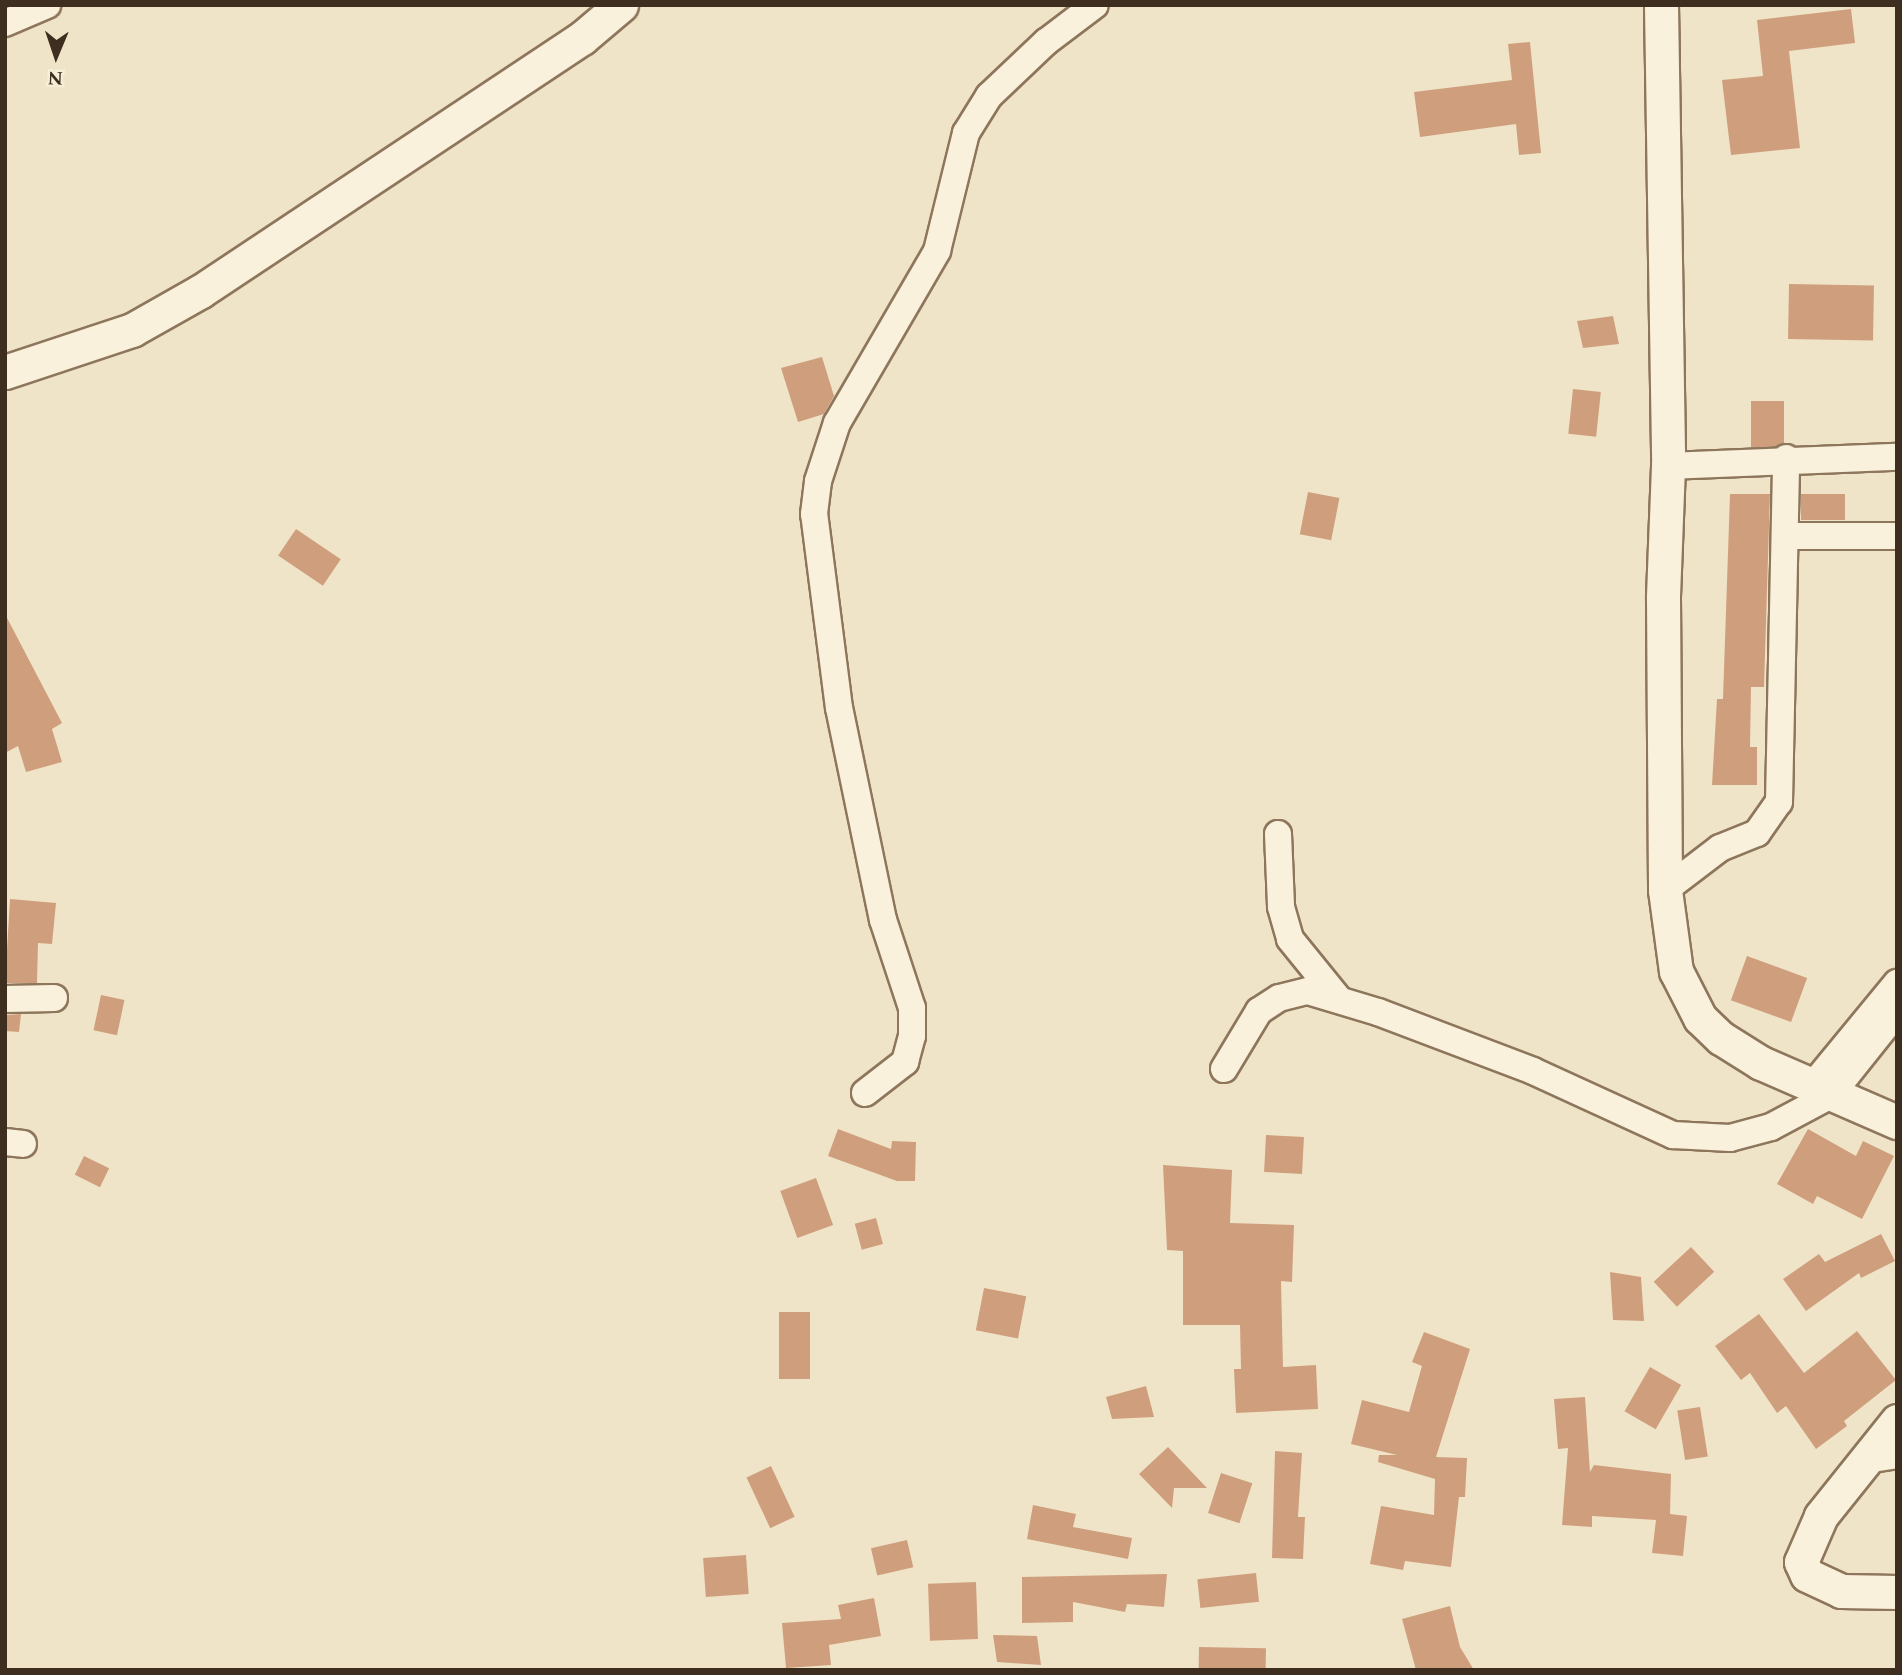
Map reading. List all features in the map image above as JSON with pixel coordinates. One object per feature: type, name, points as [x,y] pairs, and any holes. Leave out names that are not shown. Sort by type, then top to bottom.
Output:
[{"type":"street","points":[[5,23],[47,5]]},
{"type":"street","points":[[5,372],[132,330],[201,290],[582,38],[621,5]]},
{"type":"street","points":[[865,1093],[905,1062],[912,1036],[912,1008],[883,920],[839,708],[814,514],[818,481],[837,423],[937,251],[965,133],[989,96],[1046,41],[1095,5]]},
{"type":"street","points":[[1661,5],[1668,466],[1663,598],[1665,890],[1676,971],[1700,1018],[1739,1051],[1819,1095],[1897,1122]]},
{"type":"street","points":[[1668,466],[1786,458],[1897,457]]},
{"type":"street","points":[[1665,890],[1720,848],[1757,833],[1779,802],[1786,458]]},
{"type":"street","points":[[1785,536],[1897,536]]},
{"type":"street","points":[[1278,834],[1281,906],[1290,939],[1338,998]]},
{"type":"street","points":[[1819,1095],[1897,983]]},
{"type":"street","points":[[1224,1069],[1259,1011],[1279,998],[1308,991],[1338,998],[1533,1071],[1673,1135],[1730,1138],[1771,1127],[1819,1095],[1897,1012]]},
{"type":"street","points":[[5,999],[54,998]]},
{"type":"street","points":[[1897,1421],[1882,1457],[1821,1516],[1801,1562],[1807,1575],[1841,1591],[1897,1592]]},
{"type":"building","points":[[1851,9],[1855,43],[1789,51],[1800,148],[1731,155],[1722,80],[1763,76],[1757,20]]},
{"type":"building","points":[[1530,42],[1541,153],[1519,155],[1516,124],[1420,137],[1414,92],[1512,80],[1508,44]]},
{"type":"building","points":[[1789,284],[1874,285],[1873,340],[1788,339]]},
{"type":"building","points":[[1613,316],[1619,344],[1583,348],[1577,321]]},
{"type":"building","points":[[822,357],[834,396],[824,414],[798,422],[781,368]]},
{"type":"building","points":[[1573,389],[1601,392],[1596,437],[1568,434]]},
{"type":"building","points":[[1751,401],[1784,401],[1784,447],[1751,447]]},
{"type":"building","points":[[1308,492],[1339,498],[1331,540],[1300,534]]},
{"type":"building","points":[[1730,494],[1770,494],[1764,687],[1751,687],[1750,747],[1757,747],[1757,785],[1712,785],[1717,699],[1723,699]]},
{"type":"building","points":[[1801,494],[1845,494],[1845,520],[1801,520]]},
{"type":"building","points":[[296,529],[341,559],[323,586],[278,556]]},
{"type":"building","points":[[5,614],[62,723],[52,729],[62,762],[26,772],[18,746],[5,753]]},
{"type":"building","points":[[10,899],[56,903],[52,944],[38,943],[37,983],[5,983]]},
{"type":"building","points":[[1747,956],[1807,978],[1791,1022],[1731,1000]]},
{"type":"building","points":[[101,995],[124,1000],[117,1035],[94,1030]]},
{"type":"building","points":[[21,1014],[19,1032],[5,1031],[5,1015]]},
{"type":"building","points":[[838,1129],[891,1149],[892,1141],[916,1142],[915,1181],[897,1181],[828,1156]]},
{"type":"building","points":[[1808,1129],[1856,1156],[1863,1141],[1894,1156],[1862,1219],[1817,1196],[1813,1204],[1777,1184]]},
{"type":"building","points":[[1266,1135],[1304,1137],[1302,1174],[1264,1172]]},
{"type":"building","points":[[84,1156],[109,1168],[100,1187],[75,1175]]},
{"type":"building","points":[[1163,1165],[1232,1170],[1230,1223],[1294,1225],[1292,1282],[1281,1281],[1283,1367],[1316,1365],[1318,1409],[1236,1413],[1234,1369],[1241,1369],[1240,1325],[1183,1325],[1183,1251],[1167,1250]]},
{"type":"building","points":[[816,1178],[833,1225],[797,1238],[780,1191]]},
{"type":"building","points":[[876,1218],[883,1244],[862,1250],[855,1224]]},
{"type":"building","points":[[1881,1234],[1895,1261],[1861,1278],[1859,1273],[1806,1311],[1783,1279],[1819,1254],[1825,1262]]},
{"type":"building","points":[[1691,1247],[1714,1272],[1677,1307],[1654,1282]]},
{"type":"building","points":[[1610,1272],[1641,1277],[1644,1321],[1613,1320]]},
{"type":"building","points":[[984,1288],[1026,1296],[1018,1338],[976,1330]]},
{"type":"building","points":[[779,1312],[810,1312],[810,1379],[779,1379]]},
{"type":"building","points":[[1759,1314],[1804,1373],[1857,1331],[1896,1380],[1844,1421],[1847,1426],[1816,1449],[1786,1406],[1777,1413],[1750,1373],[1741,1380],[1715,1346]]},
{"type":"building","points":[[1424,1332],[1470,1349],[1436,1457],[1467,1458],[1465,1497],[1459,1497],[1451,1567],[1405,1561],[1403,1570],[1370,1564],[1381,1506],[1434,1515],[1435,1479],[1378,1462],[1379,1455],[1397,1455],[1351,1444],[1362,1400],[1409,1412],[1422,1366],[1412,1362]]},
{"type":"building","points":[[1650,1367],[1681,1385],[1656,1429],[1624,1411]]},
{"type":"building","points":[[1146,1386],[1154,1417],[1112,1419],[1106,1397]]},
{"type":"building","points":[[1585,1397],[1590,1472],[1594,1465],[1671,1474],[1670,1514],[1687,1516],[1683,1556],[1652,1553],[1656,1520],[1592,1516],[1592,1527],[1562,1525],[1568,1448],[1558,1449],[1554,1399]]},
{"type":"building","points":[[1700,1407],[1708,1456],[1685,1460],[1677,1411]]},
{"type":"building","points":[[1168,1447],[1207,1488],[1174,1488],[1172,1508],[1139,1474]]},
{"type":"building","points":[[1275,1451],[1302,1453],[1298,1517],[1305,1517],[1303,1559],[1272,1558]]},
{"type":"building","points":[[771,1466],[795,1517],[770,1528],[747,1477]]},
{"type":"building","points":[[1221,1473],[1252,1483],[1239,1523],[1208,1513]]},
{"type":"building","points":[[1033,1505],[1076,1514],[1073,1527],[1132,1538],[1128,1559],[1027,1539]]},
{"type":"building","points":[[907,1540],[913,1567],[877,1576],[871,1548]]},
{"type":"building","points":[[746,1555],[749,1594],[706,1597],[703,1558]]},
{"type":"building","points":[[1256,1573],[1259,1602],[1200,1608],[1197,1579]]},
{"type":"building","points":[[1167,1574],[1164,1607],[1127,1604],[1125,1612],[1073,1602],[1073,1622],[1022,1623],[1022,1577]]},
{"type":"building","points":[[976,1582],[978,1639],[930,1641],[928,1584]]},
{"type":"building","points":[[874,1598],[881,1636],[829,1645],[831,1665],[786,1668],[782,1623],[841,1619],[838,1605]]},
{"type":"building","points":[[1450,1606],[1460,1647],[1474,1670],[1416,1670],[1402,1619]]},
{"type":"building","points":[[993,1635],[1037,1636],[1041,1665],[997,1662]]},
{"type":"building","points":[[1199,1647],[1266,1648],[1266,1670],[1199,1670]]}]
